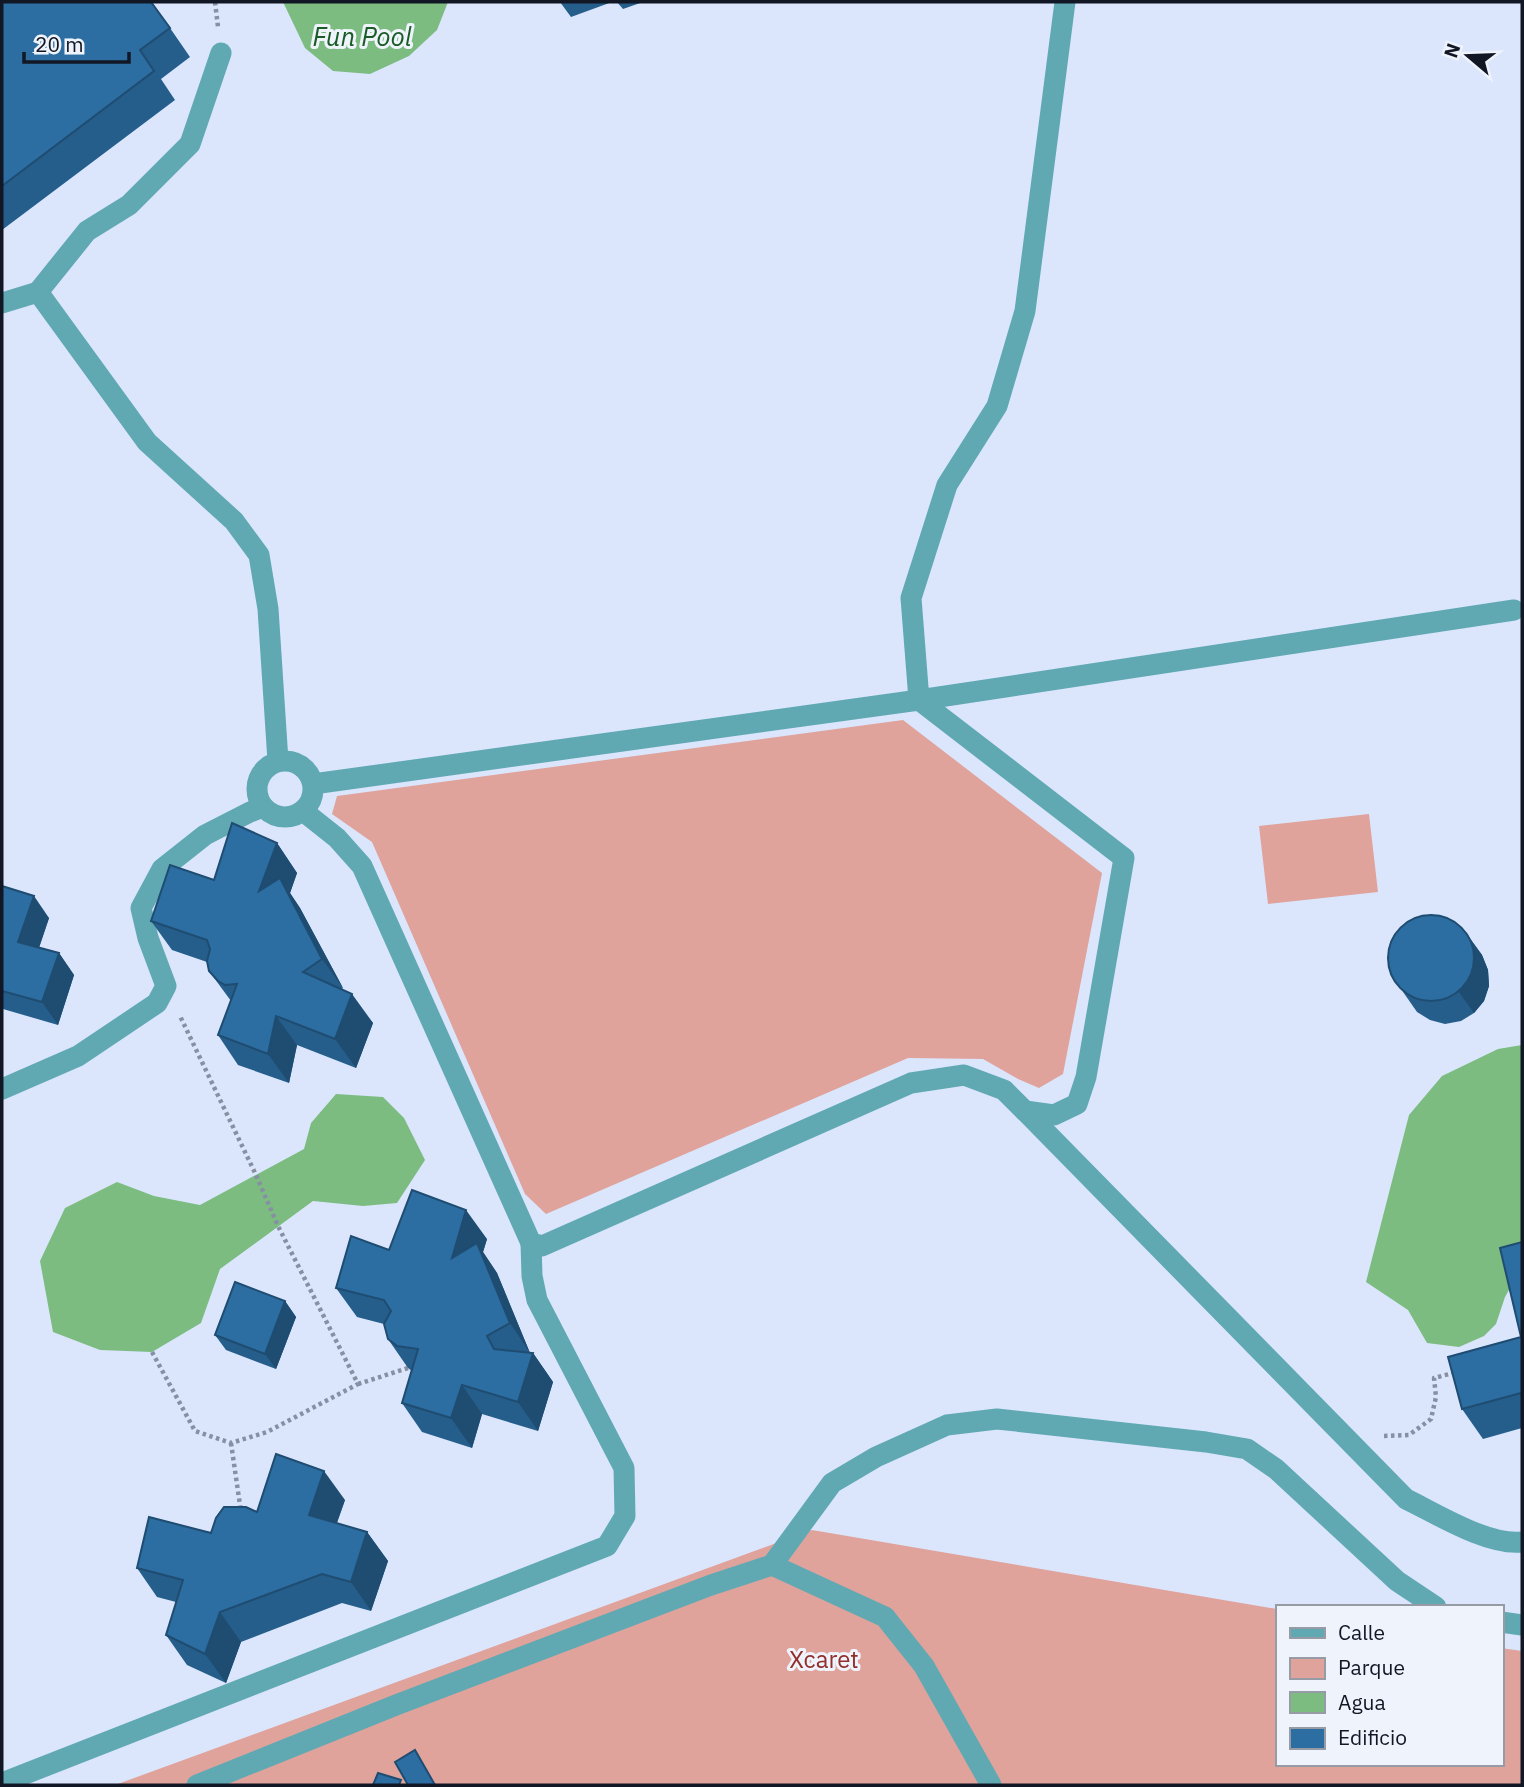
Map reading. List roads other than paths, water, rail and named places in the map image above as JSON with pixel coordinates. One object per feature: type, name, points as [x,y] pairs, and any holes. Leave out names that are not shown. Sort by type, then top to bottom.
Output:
[{"type":"lane","points":[[1025,1111],[1054,1115],[1077,1104],[1086,1077],[1124,858],[919,700],[911,598],[947,485],[998,406],[1025,310],[1065,2]]},
{"type":"lane","points":[[2,303],[38,292],[87,231],[129,205],[190,144],[222,52]]},
{"type":"lane","points":[[38,292],[147,442],[234,521],[259,555],[268,609],[278,761]]},
{"type":"lane","points":[[313,784],[919,700],[1514,610]]},
{"type":"lane","points":[[278,761],[301,765],[313,784],[313,794],[303,811],[284,817],[272,815],[263,807],[256,786],[267,766],[278,761]]},
{"type":"lane","points":[[2,1090],[78,1056],[157,1003],[166,986],[148,938],[141,908],[151,888],[162,869],[205,835],[263,807]]},
{"type":"lane","points":[[2,1783],[607,1546],[625,1516],[624,1468],[537,1300],[532,1276],[531,1242],[362,866],[337,838],[303,811]]},
{"type":"lane","points":[[531,1242],[542,1246],[911,1083],[964,1075],[1004,1090],[1406,1499],[1479,1534],[1514,1543],[1522,1542]]},
{"type":"lane","points":[[197,1785],[408,1700],[711,1585],[772,1565],[832,1483],[876,1457],[947,1424],[997,1419],[1247,1449],[1276,1469],[1397,1581],[1433,1605]]},
{"type":"lane","points":[[772,1565],[886,1618],[924,1666],[991,1785]]},
{"type":"lane","points":[[1503,1622],[1522,1625]]},
{"type":"water","name":"Fun Pool","points":[[283,2],[448,2],[437,30],[409,56],[370,74],[333,71],[305,48]]},
{"type":"water","points":[[1522,1045],[1522,1273],[1515,1279],[1505,1297],[1496,1324],[1484,1336],[1459,1347],[1427,1343],[1408,1310],[1366,1282],[1409,1115],[1442,1076],[1498,1049]]},
{"type":"water","points":[[336,1094],[383,1097],[404,1118],[425,1160],[397,1203],[363,1206],[313,1201],[220,1269],[201,1323],[152,1352],[100,1350],[53,1332],[40,1261],[65,1208],[117,1182],[154,1196],[200,1205],[304,1149],[311,1123]]},
{"type":"park label","name":"Xcaret","points":[[824,1660]]}]
